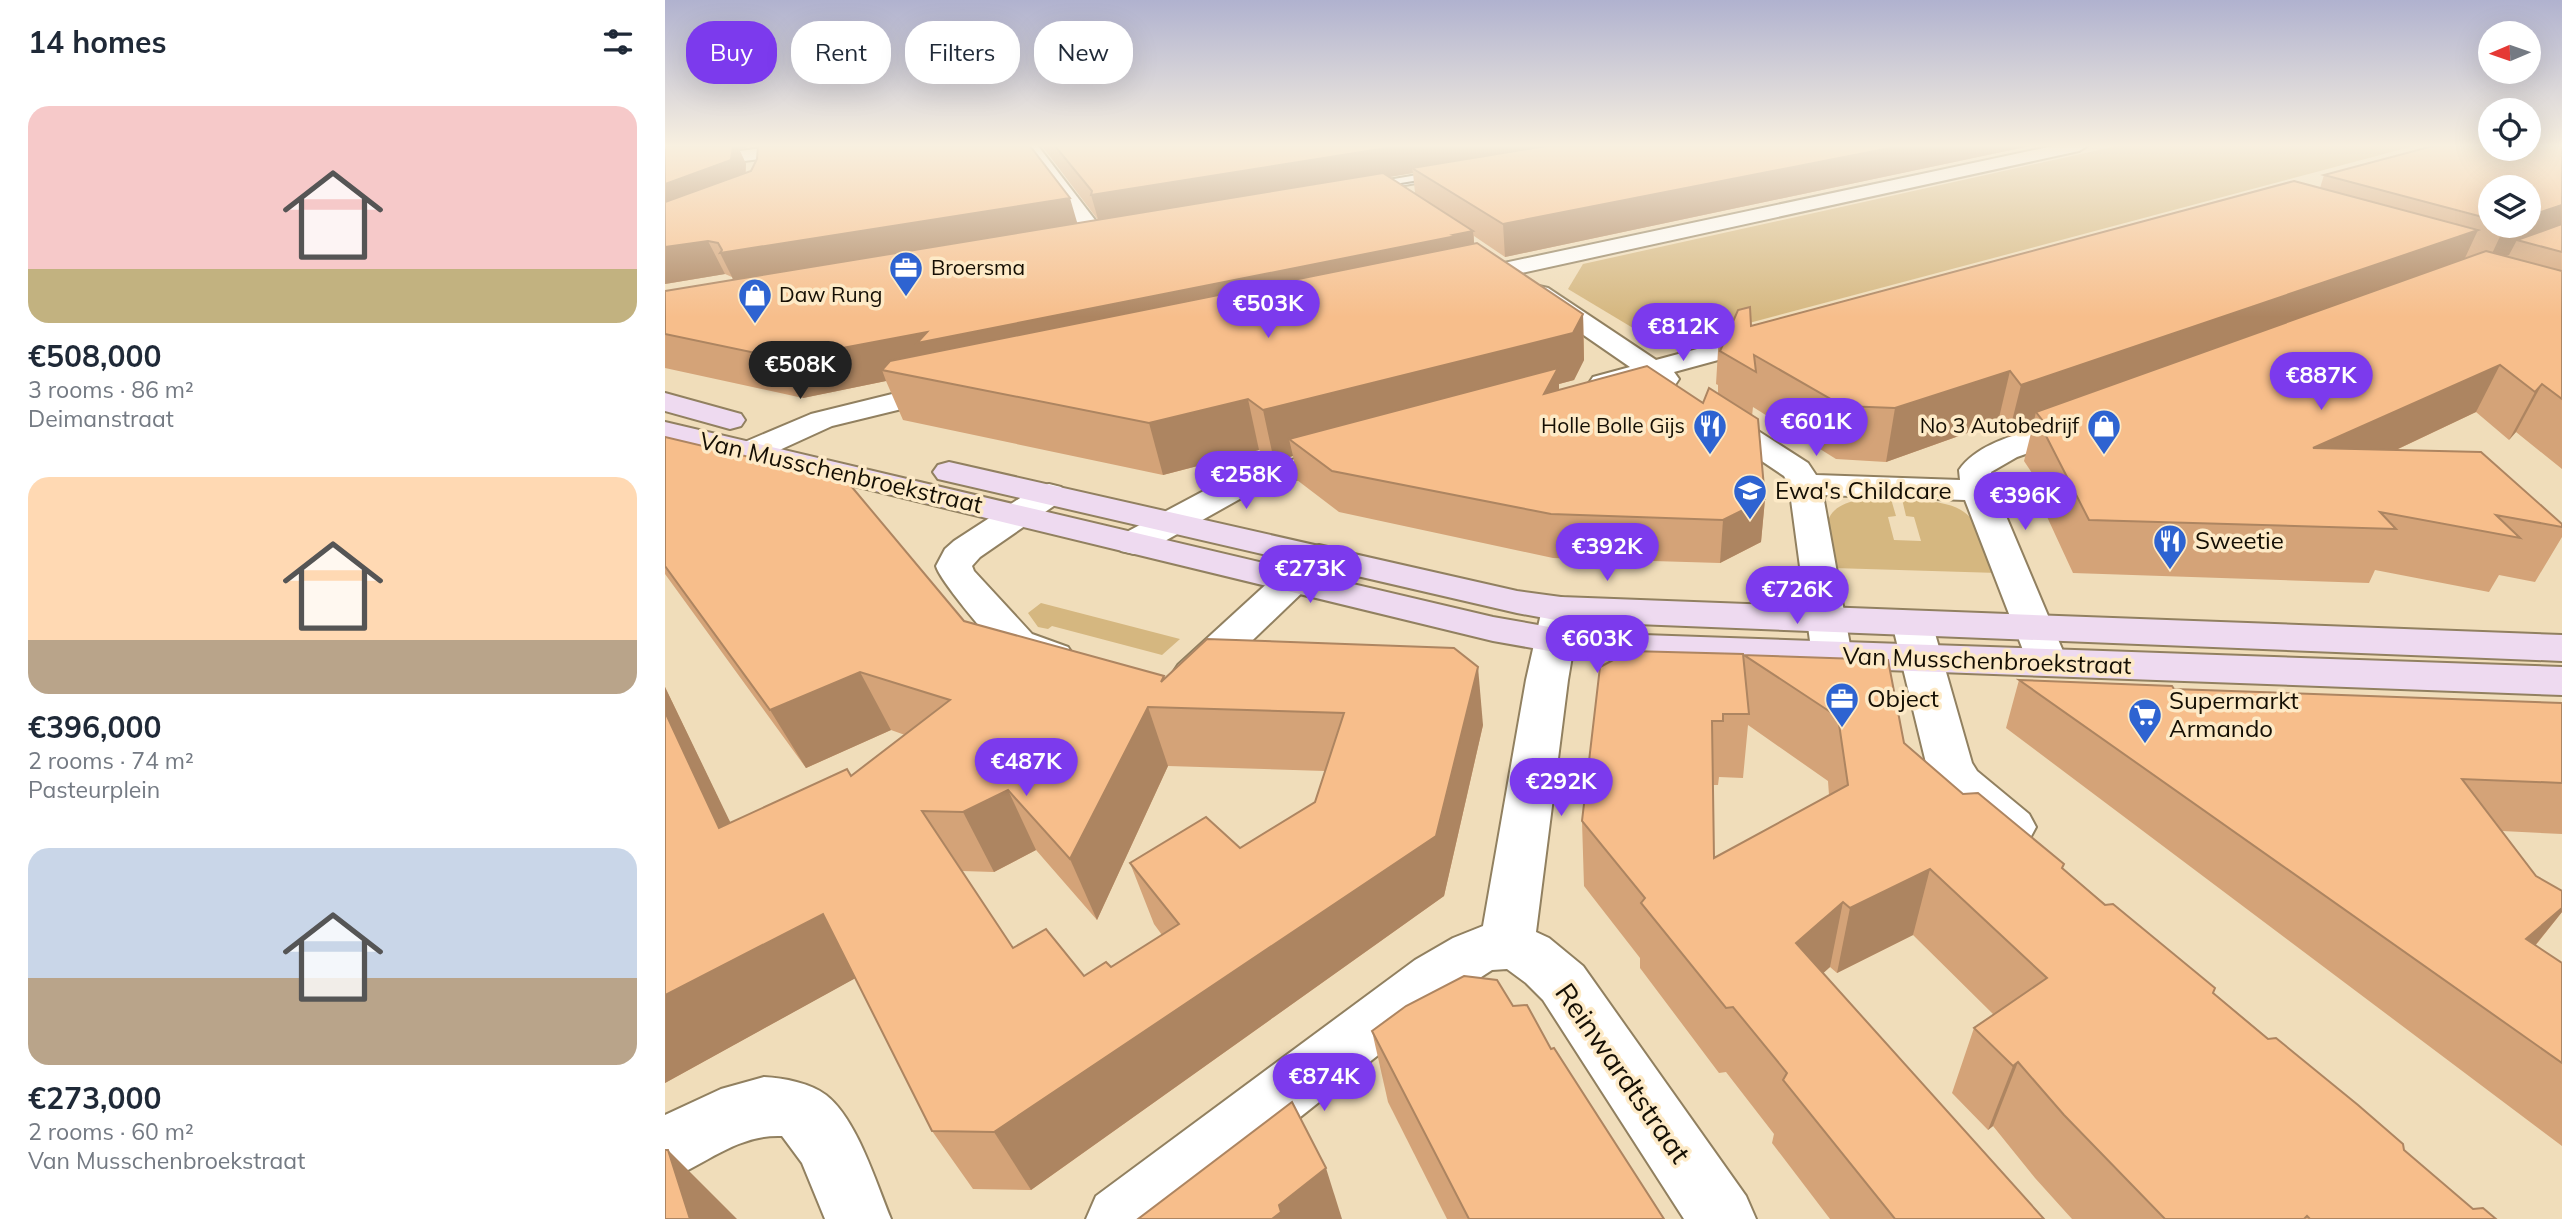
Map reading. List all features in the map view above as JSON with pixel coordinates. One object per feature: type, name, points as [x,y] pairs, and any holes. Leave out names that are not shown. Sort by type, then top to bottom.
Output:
[{"type":"street","points":[[1069,203],[1087,228]]},
{"type":"street","points":[[1440,284],[1811,203]]},
{"type":"street","points":[[1476,251],[1654,369],[1690,399],[1797,470],[1805,485],[1829,638]]},
{"type":"street","points":[[1587,388],[1786,333]]},
{"type":"street","points":[[751,451],[786,434],[844,414],[976,384]]},
{"type":"street","name":"Van Musschenbroekstraat","points":[[665,402],[786,434],[1168,522],[1493,629],[1558,625],[1643,648],[1829,638],[1916,641],[2048,663],[2562,681]]},
{"type":"street","points":[[2048,663],[1974,475],[1980,464],[2098,418]]},
{"type":"street","name":"Van Musschenbroekstraat","points":[[665,431],[1134,543],[1306,568]]},
{"type":"street","points":[[1134,543],[1168,522],[1251,481],[1372,447]]},
{"type":"street","points":[[1805,485],[1978,489]]},
{"type":"street","name":"Van Musschenbroekstraat","points":[[1049,494],[961,554],[954,562],[956,574],[1018,643],[1094,667]]},
{"type":"street","points":[[1157,683],[1183,679],[1201,667],[1306,568]]},
{"type":"street","points":[[1119,1219],[1435,977],[1474,953],[1507,945],[1558,625]]},
{"type":"street","name":"Van Musschenbroekstraat","points":[[1916,641],[2033,627],[2562,648]]},
{"type":"street","points":[[1916,641],[1948,761],[1957,778],[1973,795],[2046,856]]},
{"type":"street","name":"Reinwardtstraat","points":[[1507,945],[1535,956],[1563,983],[1723,1219]]},
{"type":"street","points":[[665,1150],[728,1115],[751,1108],[769,1106],[797,1112],[819,1132],[858,1219]]},
{"type":"shaded area","points":[[1860,203],[2200,203],[1663,346],[1568,289],[1583,264]]},
{"type":"shaded area","points":[[1861,499],[1891,499],[1896,516],[1888,517],[1894,540],[1921,541],[1914,517],[1906,516],[1902,499],[1957,508],[1975,523],[1998,573],[1833,568],[1827,533],[1830,515],[1846,503]]},
{"type":"shaded area","points":[[1041,603],[1180,639],[1162,655],[1052,626],[1048,629],[1038,627],[1028,613]]},
{"type":"building","points":[[665,203],[1039,203],[720,253],[722,250],[718,243],[708,241],[665,247]]},
{"type":"building","points":[[1201,203],[1429,203],[1473,231],[917,343],[927,332],[784,359],[665,334],[665,291]]},
{"type":"building","points":[[1469,203],[1610,203],[1503,224]]},
{"type":"building","points":[[2212,203],[2376,203],[2478,230],[2021,385],[2010,371],[1895,408],[1843,406],[1754,355],[1756,372],[1720,351],[1726,338],[1719,334],[1729,331],[1738,310],[1750,307],[1751,326]]},
{"type":"building","points":[[2429,203],[2478,203],[2478,216]]},
{"type":"building","points":[[2541,203],[2562,203],[2541,212]]},
{"type":"building","points":[[2562,224],[2562,252],[2517,240],[2541,238],[2541,231]]},
{"type":"building","points":[[1477,243],[1583,314],[1573,333],[1263,410],[1248,399],[1149,423],[882,370],[890,361]]},
{"type":"building","points":[[2486,251],[2562,271],[2562,399],[2542,384],[2535,392],[2500,365],[2313,448],[2481,452],[2562,524],[2562,527],[2496,515],[2520,538],[2380,512],[2396,529],[2089,520],[2043,430],[2046,425],[2036,412]]},
{"type":"building","points":[[1647,366],[1703,403],[1709,388],[1758,419],[1765,499],[1723,520],[1551,514],[1332,471],[1289,439],[1558,368],[1544,394]]},
{"type":"building","points":[[665,437],[846,480],[964,621],[1164,676],[1161,682],[1207,639],[1454,648],[1478,667],[1436,836],[994,1132],[932,1131],[823,914],[665,995],[665,712],[719,828],[847,769],[851,776],[950,700],[860,672],[770,710],[665,566]],"holes":[[[1148,707],[1344,713],[1315,802],[1240,848],[1206,817],[1130,863],[1179,924],[1111,967],[1106,962],[1084,976],[1046,929],[1013,948],[922,811],[963,812],[1008,790],[1070,859]]]},
{"type":"building","points":[[1630,651],[1743,654],[1749,714],[1723,714],[1723,721],[1712,721],[1714,858],[1848,785],[1838,717],[1744,655],[1888,660],[1904,743],[1963,794],[1978,793],[2064,864],[2062,868],[2105,905],[2113,904],[2215,988],[2213,993],[2268,1039],[2276,1038],[2358,1105],[2403,1144],[2404,1150],[2473,1209],[2483,1208],[2496,1219],[2310,1219],[2307,1216],[2304,1219],[2165,1219],[2064,1115],[2018,1062],[2013,1066],[1974,1028],[2047,978],[1930,869],[1850,908],[1843,902],[1796,943],[2044,1219],[1895,1219],[1783,1080],[1787,1073],[1733,1007],[1726,1008],[1641,903],[1645,898],[1582,821],[1600,667]]},
{"type":"building","points":[[2019,680],[2172,686],[2174,689],[2562,703],[2562,783],[2462,779],[2536,876],[2562,891],[2562,908],[2526,939],[2562,963],[2562,1063]]},
{"type":"building","points":[[1464,976],[1497,980],[1513,1006],[1527,1005],[1551,1049],[1554,1048],[1664,1219],[1469,1219],[1372,1031],[1406,1006]]},
{"type":"building","points":[[1292,1102],[1326,1168],[1279,1205],[1281,1212],[1272,1219],[1138,1219]]},
{"type":"building","points":[[665,1150],[668,1150],[690,1219],[665,1219]]},
{"type":"place","name":"Broersma","points":[[906,298]]},
{"type":"place","name":"Daw Rung","points":[[755,325]]},
{"type":"place","name":"Holle Bolle Gijs","points":[[1710,456]]},
{"type":"place","name":"No 3 Autobedrijf","points":[[2104,456]]},
{"type":"place","name":"Ewa's Childcare","points":[[1750,521]]},
{"type":"place","name":"Sweetie","points":[[2170,571]]},
{"type":"place","name":"Object","points":[[1842,729]]},
{"type":"place","name":"Supermarkt Armando","points":[[2145,745]]}]
